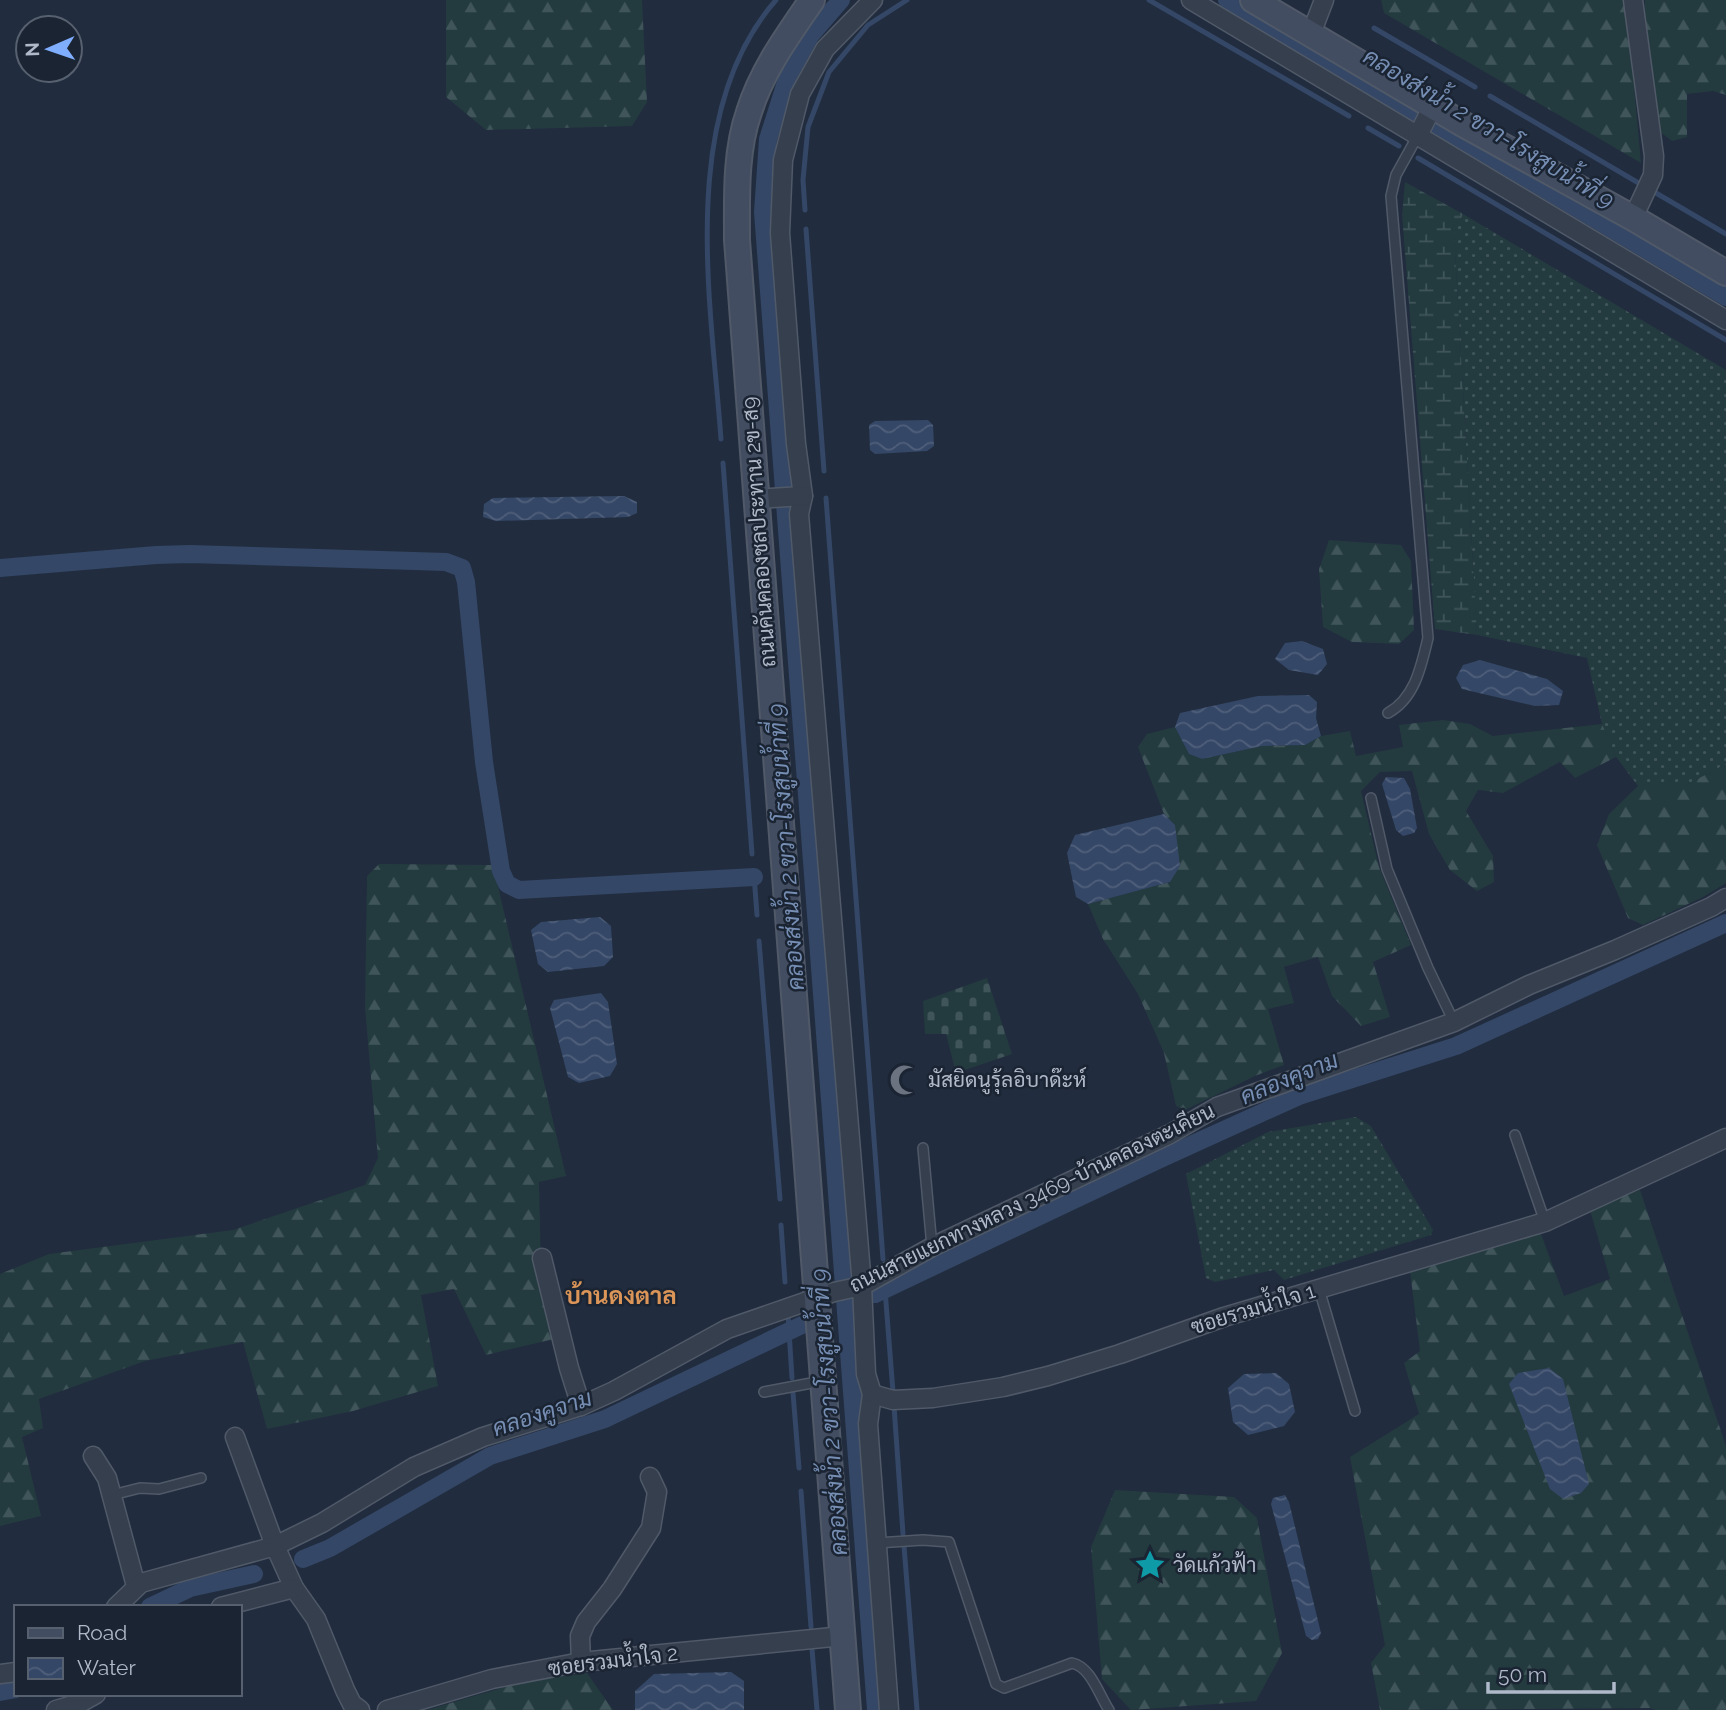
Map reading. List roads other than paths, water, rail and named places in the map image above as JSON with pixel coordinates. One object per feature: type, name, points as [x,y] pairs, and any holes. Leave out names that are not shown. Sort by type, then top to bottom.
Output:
[{"type":"street","name":"ถนนคันคลองชลประทาน 2ข-ส9","points":[[812,0],[768,66],[748,112],[740,150],[737,240],[761,499],[825,1295],[823,1381],[848,1710]]},
{"type":"street","points":[[873,0],[825,49],[800,94],[783,160],[780,233],[858,1287],[866,1374],[872,1394],[868,1424],[889,1710]]},
{"type":"street","points":[[1191,0],[1726,320]]},
{"type":"street","points":[[1253,0],[1431,110],[1633,218],[1726,273]]},
{"type":"street","points":[[1311,34],[1324,0]]},
{"type":"street","points":[[1633,0],[1654,156],[1654,175],[1633,218]]},
{"type":"street","points":[[1417,136],[1431,110]]},
{"type":"street","points":[[761,499],[798,497]]},
{"type":"street","name":"ถนนสายแยกทางหลวง 3469-บ้านคลองตะเคียน","points":[[118,1605],[141,1583],[275,1546],[322,1523],[414,1467],[483,1437],[581,1406],[614,1391],[727,1329],[825,1295],[858,1287],[932,1247],[1170,1134],[1217,1107],[1454,1022],[1529,985],[1615,950],[1726,898]]},
{"type":"street","name":"ซอยรวมน้ำใจ 1","points":[[872,1394],[893,1400],[933,1398],[1003,1387],[1097,1362],[1224,1317],[1545,1222],[1726,1138]]},
{"type":"street","points":[[542,1258],[581,1406]]},
{"type":"street","points":[[235,1437],[275,1546],[294,1588],[316,1619],[345,1690],[352,1704],[360,1710]]},
{"type":"street","points":[[93,1456],[107,1478],[136,1586]]},
{"type":"street","points":[[581,1662],[580,1636],[586,1622],[612,1589],[652,1528],[657,1492],[650,1477]]},
{"type":"street","points":[[229,1605],[294,1588]]},
{"type":"street","name":"ซอยรวมน้ำใจ 2","points":[[387,1710],[492,1679],[581,1662],[843,1636]]},
{"type":"street","points":[[56,1710],[92,1696]]},
{"type":"lane","points":[[1388,713],[1398,708],[1410,695],[1428,638],[1391,196],[1396,175],[1417,136]]},
{"type":"lane","points":[[1371,798],[1387,869],[1428,968],[1454,1022]]},
{"type":"lane","points":[[1515,1135],[1545,1222]]},
{"type":"lane","points":[[923,1148],[932,1247]]},
{"type":"lane","points":[[1319,1289],[1355,1411]]},
{"type":"lane","points":[[764,1392],[823,1381]]},
{"type":"lane","points":[[112,1495],[140,1488],[159,1489],[201,1478]]},
{"type":"lane","points":[[876,1543],[923,1540],[949,1542],[999,1687],[1004,1688],[1072,1663],[1086,1670],[1109,1710]]},
{"type":"water","points":[[928,420],[933,425],[934,446],[927,451],[875,454],[870,450],[869,425],[875,421]]},
{"type":"water","points":[[624,496],[637,502],[637,513],[628,517],[496,521],[483,517],[484,504],[493,498]]},
{"type":"water","points":[[1302,641],[1323,649],[1327,664],[1318,675],[1289,670],[1275,659],[1285,643]]},
{"type":"water","points":[[1480,660],[1547,679],[1563,691],[1559,705],[1535,706],[1462,689],[1456,678],[1463,665]]},
{"type":"water","points":[[1309,695],[1317,702],[1316,718],[1321,736],[1305,745],[1262,746],[1202,759],[1189,754],[1175,727],[1180,713],[1258,696]]},
{"type":"water","points":[[1386,777],[1404,778],[1410,789],[1417,828],[1414,833],[1403,836],[1396,830],[1382,784]]},
{"type":"water","points":[[1164,814],[1175,825],[1180,866],[1170,882],[1088,904],[1076,897],[1067,853],[1075,835]]},
{"type":"water","points":[[600,917],[611,926],[613,957],[604,966],[548,972],[538,964],[531,930],[541,922]]},
{"type":"water","points":[[601,993],[608,1002],[617,1064],[610,1076],[579,1083],[568,1077],[550,1008],[554,1000]]},
{"type":"water","points":[[1549,1368],[1563,1379],[1589,1484],[1581,1493],[1563,1499],[1550,1489],[1509,1384],[1518,1373]]},
{"type":"water","points":[[1276,1373],[1289,1384],[1295,1412],[1284,1426],[1248,1435],[1233,1422],[1228,1388],[1244,1374]]},
{"type":"water","points":[[1285,1495],[1289,1502],[1321,1633],[1318,1639],[1312,1640],[1306,1636],[1271,1504],[1273,1498]]},
{"type":"water","points":[[731,1672],[744,1681],[744,1710],[635,1710],[635,1691],[654,1674]]},
{"type":"waterway","points":[[721,439],[708,270],[712,152],[724,97],[745,46],[776,0]]},
{"type":"waterway","name":"คลองส่งน้ำ 2 ขวา-โรงสูบน้ำที่ 9","points":[[841,0],[810,36],[788,76],[768,139],[763,212],[876,1710]]},
{"type":"waterway","points":[[805,210],[803,180],[808,127],[829,72],[868,25],[907,0]]},
{"type":"waterway","points":[[1149,0],[1349,116]]},
{"type":"waterway","name":"คลองส่งน้ำ 2 ขวา-โรงสูบน้ำที่ 9","points":[[1227,0],[1726,297]]},
{"type":"waterway","points":[[1374,28],[1475,87]]},
{"type":"waterway","points":[[1490,96],[1642,185]]},
{"type":"waterway","points":[[1368,128],[1399,146]]},
{"type":"waterway","points":[[1418,158],[1726,340]]},
{"type":"waterway","points":[[1656,193],[1726,234]]},
{"type":"waterway","points":[[806,229],[824,471]]},
{"type":"waterway","points":[[723,463],[752,854]]},
{"type":"waterway","points":[[826,498],[883,1259]]},
{"type":"waterway","points":[[0,568],[190,554],[446,562],[462,568],[466,582],[484,762],[501,871],[507,884],[519,890],[754,877]]},
{"type":"waterway","points":[[754,875],[757,915]]},
{"type":"waterway","name":"คลองคูจาม","points":[[875,1294],[1299,1096],[1456,1046],[1726,923]]},
{"type":"waterway","points":[[759,941],[780,1199]]},
{"type":"waterway","points":[[781,1225],[785,1282]]},
{"type":"waterway","points":[[884,1277],[893,1392]]},
{"type":"waterway","points":[[788,1315],[792,1378]]},
{"type":"waterway","name":"คลองคูจาม","points":[[303,1559],[330,1548],[490,1456],[605,1419],[802,1325]]},
{"type":"waterway","points":[[793,1393],[799,1468]]},
{"type":"waterway","points":[[894,1406],[903,1534]]},
{"type":"waterway","points":[[801,1491],[811,1627]]},
{"type":"waterway","points":[[904,1546],[917,1710]]},
{"type":"waterway","name":"คลองคูจาม","points":[[154,1605],[190,1588],[254,1574]]},
{"type":"waterway","points":[[812,1649],[817,1710]]},
{"type":"waterway","name":"คลองคูจาม","points":[[0,1692],[14,1689]]},
{"type":"place","name":"มัสยิดนูรุ้ลอิบาด๊ะห์","points":[[905,1080]]},
{"type":"place","name":"วัดแก้วฟ้า","points":[[1150,1565]]},
{"type":"district","name":"บ้านดงตาล","points":[[621,1296]]}]
